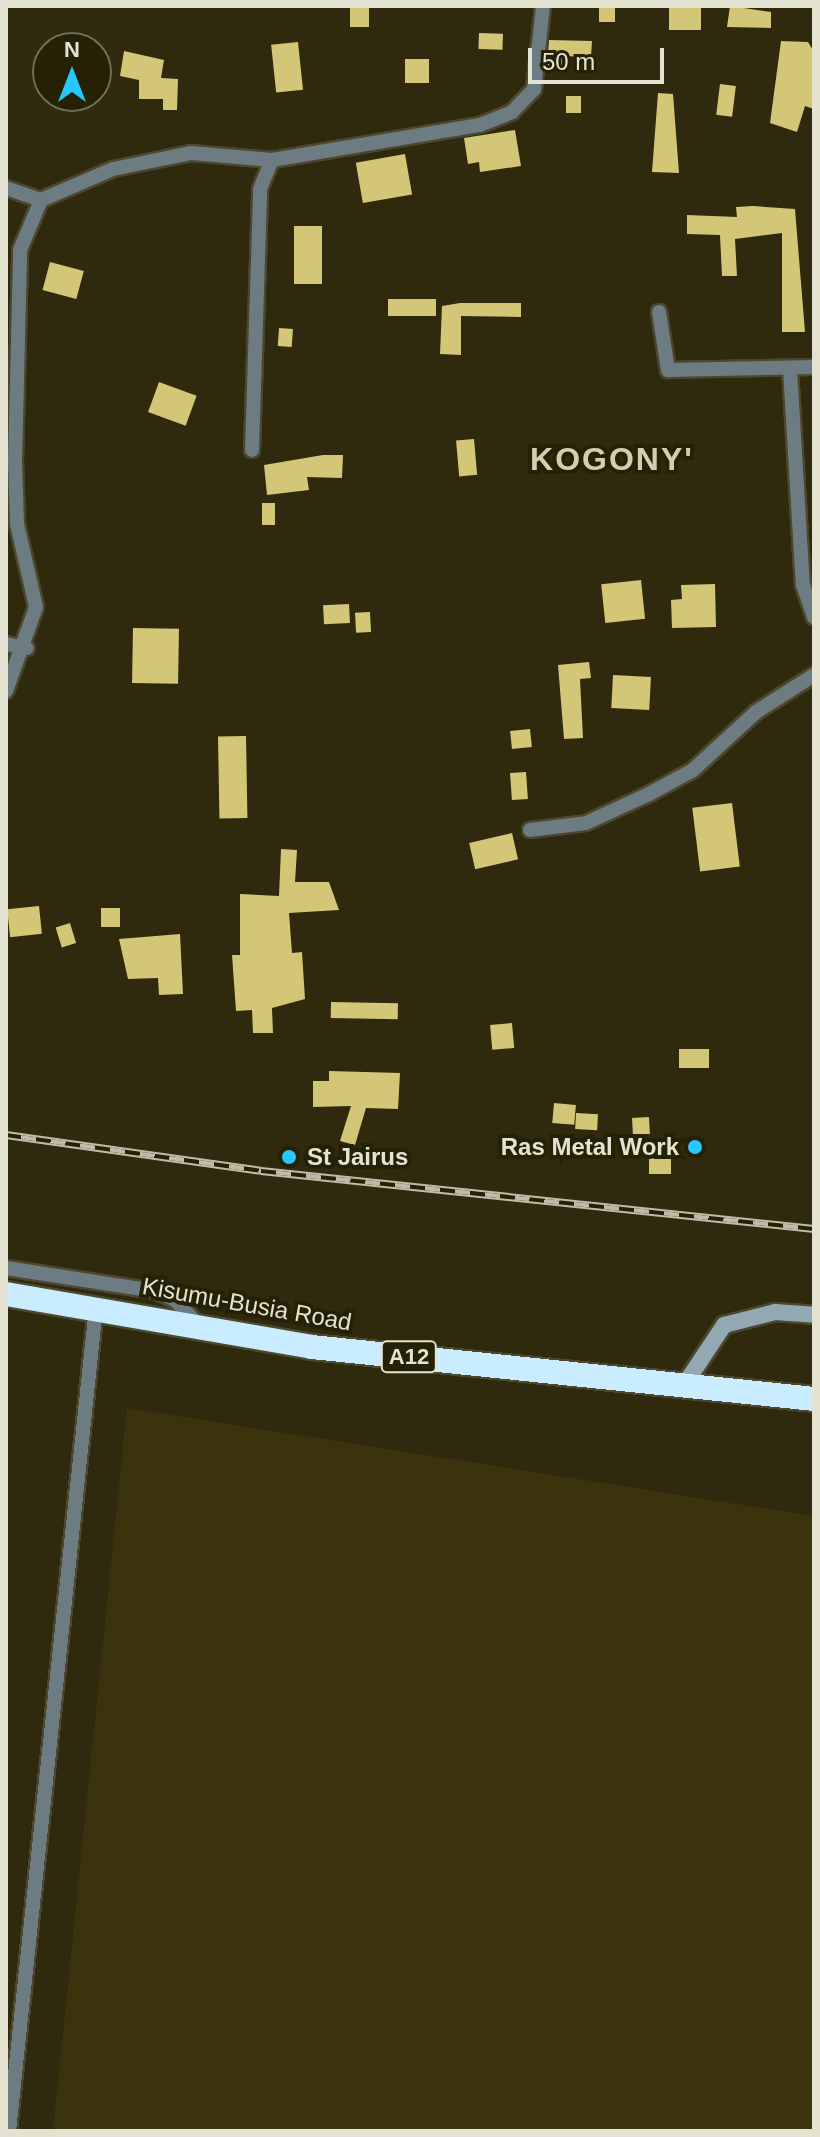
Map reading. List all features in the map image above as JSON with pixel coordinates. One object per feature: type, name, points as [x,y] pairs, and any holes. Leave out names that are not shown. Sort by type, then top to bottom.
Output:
[{"type":"highway","name":"Kisumu-Busia Road","points":[[6,1294],[197,1324],[312,1347],[814,1399]]},
{"type":"street","points":[[6,188],[41,200],[113,169],[191,153],[272,160],[480,125],[512,112],[534,89],[543,6]]},
{"type":"street","points":[[252,450],[260,189],[272,160]]},
{"type":"street","points":[[6,691],[27,648],[36,607],[17,524],[20,250],[41,200]]},
{"type":"street","points":[[659,312],[668,370],[814,367]]},
{"type":"street","points":[[790,369],[803,585],[814,617]]},
{"type":"street","points":[[6,644],[27,648]]},
{"type":"street","points":[[530,830],[586,823],[693,770],[756,712],[814,675]]},
{"type":"street","points":[[6,1268],[155,1291],[175,1300],[197,1324]]},
{"type":"street","points":[[9,2131],[96,1307]]},
{"type":"street","points":[[685,1384],[724,1325],[775,1312],[814,1315]]},
{"type":"shaded area","points":[[127,1408],[814,1516],[814,2131],[53,2131]]},
{"type":"building","points":[[350,6],[369,6],[369,27],[350,27]]},
{"type":"building","points":[[599,6],[615,6],[615,22],[599,22]]},
{"type":"building","points":[[669,6],[701,6],[701,30],[669,30]]},
{"type":"building","points":[[730,6],[771,12],[771,28],[727,27]]},
{"type":"building","points":[[479,33],[503,34],[502,50],[478,49]]},
{"type":"building","points":[[549,40],[592,41],[591,57],[562,56],[562,67],[547,67]]},
{"type":"building","points":[[781,41],[808,42],[814,52],[814,109],[805,106],[797,132],[770,123]]},
{"type":"building","points":[[298,42],[303,90],[276,93],[271,45]]},
{"type":"building","points":[[124,51],[164,60],[161,78],[178,79],[177,110],[163,110],[163,99],[139,99],[139,80],[120,76]]},
{"type":"building","points":[[405,59],[429,59],[429,83],[405,83]]},
{"type":"building","points":[[720,84],[736,86],[732,117],[716,115]]},
{"type":"building","points":[[658,93],[673,94],[679,173],[652,172]]},
{"type":"building","points":[[566,96],[581,96],[581,113],[566,113]]},
{"type":"building","points":[[515,130],[521,166],[480,172],[479,162],[468,164],[464,138]]},
{"type":"building","points":[[405,154],[412,194],[363,203],[356,163]]},
{"type":"building","points":[[736,207],[795,209],[805,332],[782,332],[782,233],[735,239],[737,276],[722,276],[720,235],[687,234],[687,215],[737,217]]},
{"type":"building","points":[[294,226],[322,226],[322,284],[294,284]]},
{"type":"building","points":[[50,262],[84,271],[76,299],[42,290]]},
{"type":"building","points":[[388,299],[436,299],[436,316],[388,316]]},
{"type":"building","points":[[521,303],[521,317],[461,316],[461,355],[440,354],[442,306]]},
{"type":"building","points":[[279,328],[293,329],[292,347],[278,346]]},
{"type":"building","points":[[159,382],[197,396],[186,426],[148,412]]},
{"type":"building","points":[[474,439],[477,475],[459,476],[456,441]]},
{"type":"building","points":[[323,455],[343,455],[342,478],[307,477],[309,490],[267,495],[264,465]]},
{"type":"building","points":[[262,503],[275,503],[275,525],[262,525]]},
{"type":"building","points":[[641,580],[645,619],[605,623],[601,584]]},
{"type":"building","points":[[715,584],[716,627],[672,628],[671,600],[682,599],[681,585]]},
{"type":"building","points":[[349,604],[350,623],[324,624],[323,605]]},
{"type":"building","points":[[370,612],[371,632],[356,633],[355,613]]},
{"type":"building","points":[[133,628],[179,629],[178,684],[132,683]]},
{"type":"building","points":[[589,662],[591,678],[580,679],[583,738],[564,739],[558,665]]},
{"type":"building","points":[[613,675],[651,677],[649,710],[611,708]]},
{"type":"building","points":[[530,729],[532,747],[512,749],[510,731]]},
{"type":"building","points":[[218,736],[246,736],[247,818],[219,818]]},
{"type":"building","points":[[526,772],[528,799],[512,800],[510,773]]},
{"type":"building","points":[[732,803],[740,867],[700,871],[692,808]]},
{"type":"building","points":[[512,833],[518,859],[475,869],[469,843]]},
{"type":"building","points":[[281,849],[297,850],[295,882],[329,882],[339,910],[289,913],[292,953],[302,952],[305,999],[272,1008],[273,1033],[253,1033],[252,1010],[236,1011],[232,955],[240,955],[240,894],[279,896]]},
{"type":"building","points":[[39,906],[42,934],[10,937],[7,909]]},
{"type":"building","points":[[101,908],[120,908],[120,927],[101,927]]},
{"type":"building","points":[[70,923],[76,943],[62,947],[56,927]]},
{"type":"building","points":[[180,934],[183,994],[159,995],[158,978],[128,979],[119,939]]},
{"type":"building","points":[[331,1002],[398,1003],[398,1019],[331,1018]]},
{"type":"building","points":[[512,1023],[514,1048],[492,1050],[490,1025]]},
{"type":"building","points":[[679,1049],[709,1049],[709,1068],[679,1068]]},
{"type":"building","points":[[329,1071],[400,1073],[398,1109],[366,1108],[355,1145],[340,1141],[351,1106],[313,1107],[313,1081],[329,1081]]},
{"type":"building","points":[[554,1103],[576,1105],[574,1125],[552,1123]]},
{"type":"building","points":[[576,1113],[598,1114],[597,1130],[575,1129]]},
{"type":"building","points":[[649,1117],[650,1134],[633,1135],[632,1118]]},
{"type":"building","points":[[649,1157],[671,1157],[671,1174],[649,1174]]},
{"type":"railway","points":[[6,1135],[261,1171],[814,1229]]},
{"type":"place","name":"Ras Metal Work","points":[[695,1147]]},
{"type":"place","name":"St Jairus","points":[[289,1157]]},
{"type":"district","name":"KOGONY'","points":[[612,459]]}]
